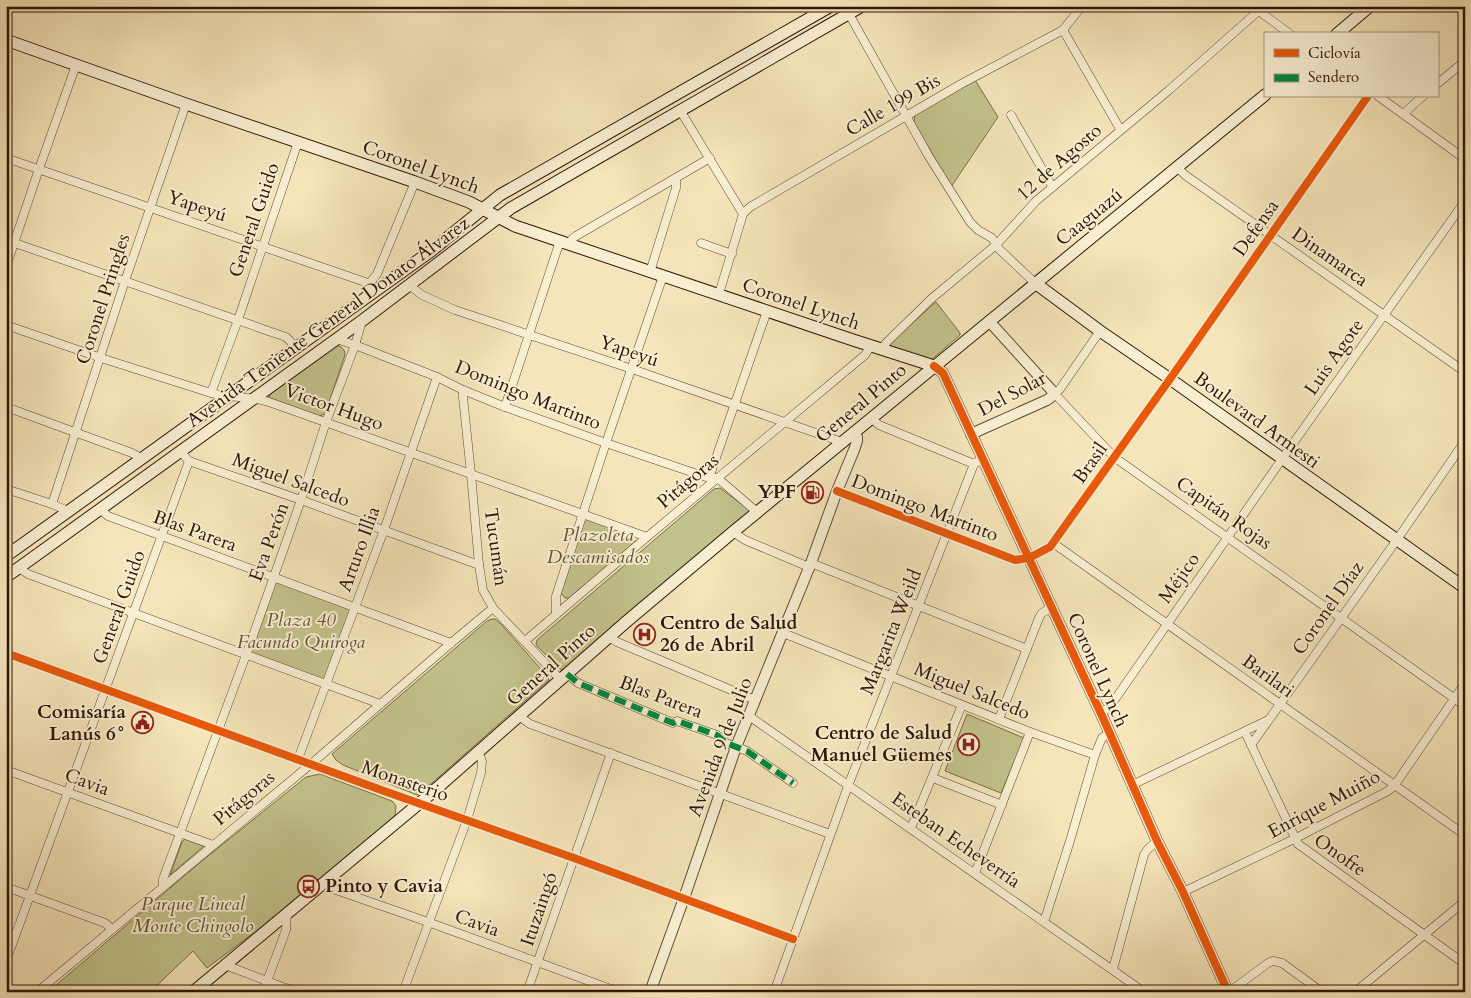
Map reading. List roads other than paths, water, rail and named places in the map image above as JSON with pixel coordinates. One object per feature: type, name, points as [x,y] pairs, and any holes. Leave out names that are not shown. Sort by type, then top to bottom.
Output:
[{"type":"main road","name":"Avenida Teniente General Donato Álvarez","points":[[6,556],[229,397],[373,287],[386,283],[431,251],[500,195],[831,6]]},
{"type":"main road","name":"Avenida Teniente General Donato Álvarez","points":[[6,577],[363,320],[498,217],[524,200],[862,6]]},
{"type":"main road","points":[[1339,32],[1370,6]]},
{"type":"main road","name":"Coronel Lynch","points":[[6,40],[415,182],[469,202],[515,226],[934,366]]},
{"type":"main road","name":"Caaguazú","points":[[934,366],[1264,95]]},
{"type":"main road","name":"Boulevard Armesti","points":[[1036,283],[1100,331],[1465,588]]},
{"type":"main road","name":"General Pinto","points":[[193,992],[478,752],[733,532],[934,366]]},
{"type":"street","points":[[1082,6],[1063,30],[1120,129]]},
{"type":"street","points":[[1258,8],[1288,32]]},
{"type":"street","name":"12 de Agosto","points":[[876,347],[886,342],[926,304],[996,245],[1052,186],[1168,91],[1258,8]]},
{"type":"street","name":"Boulevard Armesti","points":[[849,14],[950,192],[974,226],[992,238],[996,245],[1036,283]]},
{"type":"street","name":"Calle 199 Bis","points":[[743,214],[750,207],[906,115],[989,68],[1063,30]]},
{"type":"street","points":[[1438,83],[1465,61]]},
{"type":"street","points":[[6,267],[10,242],[39,169],[76,65]]},
{"type":"street","name":"Defensa","points":[[1170,379],[1367,98]]},
{"type":"street","points":[[1381,98],[1465,159]]},
{"type":"street","points":[[1403,114],[1421,98]]},
{"type":"street","name":"Coronel Pringles","points":[[52,504],[125,281],[186,104]]},
{"type":"street","points":[[680,110],[743,214],[719,294]]},
{"type":"street","points":[[1012,116],[1052,186]]},
{"type":"street","name":"General Guido","points":[[211,393],[238,320],[298,142]]},
{"type":"street","name":"Yapeyú","points":[[6,158],[262,246],[373,287]]},
{"type":"street","points":[[505,407],[528,335],[565,243],[710,158]]},
{"type":"street","name":"Dinamarca","points":[[1177,167],[1185,175],[1465,372]]},
{"type":"street","points":[[650,272],[676,188],[676,178]]},
{"type":"street","points":[[373,287],[415,182]]},
{"type":"street","name":"Luis Agote","points":[[1282,459],[1465,200]]},
{"type":"street","points":[[10,242],[286,337],[296,346]]},
{"type":"street","points":[[701,244],[732,254]]},
{"type":"street","points":[[378,274],[379,278],[386,283]]},
{"type":"street","points":[[556,614],[556,596],[663,276]]},
{"type":"street","name":"Yapeyú","points":[[410,285],[422,295],[455,310],[842,442]]},
{"type":"street","points":[[713,478],[734,404],[767,311]]},
{"type":"street","name":"Eva Perón","points":[[162,887],[163,879],[302,500],[326,422],[363,320]]},
{"type":"street","name":"Capitán Rojas","points":[[989,321],[1114,456],[1465,706]]},
{"type":"street","name":"Victor Hugo","points":[[6,324],[101,358],[211,393],[229,397],[254,398],[269,402],[647,536]]},
{"type":"street","name":"Del Solar","points":[[971,434],[1047,400],[1055,394],[1100,331]]},
{"type":"street","name":"Domingo Martinto","points":[[336,339],[437,377],[505,407],[713,478],[757,512]]},
{"type":"street","name":"Pitágoras","points":[[525,641],[713,478],[876,347]]},
{"type":"street","name":"Coronel Lynch","points":[[934,366],[943,373],[971,434],[978,461],[1029,558],[1157,841],[1183,892],[1228,992]]},
{"type":"street","name":"Arturo Illia","points":[[298,759],[384,530],[437,377]]},
{"type":"street","name":"Brasil","points":[[1029,558],[1047,549],[1053,543],[1170,379]]},
{"type":"street","name":"Tucumán","points":[[463,390],[479,566],[483,590],[493,608],[564,677]]},
{"type":"street","points":[[6,407],[141,458]]},
{"type":"street","points":[[871,418],[879,425],[978,461]]},
{"type":"street","name":"Avenida 9 de Julio","points":[[650,992],[736,747],[810,565],[857,441],[854,432]]},
{"type":"street","name":"Coronel Díaz","points":[[1251,745],[1465,441]]},
{"type":"street","name":"Miguel Salcedo","points":[[180,451],[189,461],[302,500],[479,566]]},
{"type":"street","name":"Méjico","points":[[1101,714],[1111,705],[1282,459]]},
{"type":"street","name":"General Guido","points":[[6,961],[189,461]]},
{"type":"street","name":"Margarita Weild","points":[[774,992],[830,834],[890,676],[978,461]]},
{"type":"street","points":[[6,489],[68,511]]},
{"type":"street","name":"Domingo Martinto","points":[[837,491],[1011,559],[1029,558]]},
{"type":"street","name":"Blas Parera","points":[[100,509],[108,516],[450,643]]},
{"type":"street","points":[[733,532],[745,540],[1027,649]]},
{"type":"street","name":"Barilari","points":[[1053,543],[1465,835]]},
{"type":"street","points":[[19,568],[28,574],[380,704]]},
{"type":"street","points":[[998,719],[1042,613],[1052,607]]},
{"type":"street","name":"Pitágoras","points":[[37,992],[311,764],[493,608]]},
{"type":"street","name":"Miguel Salcedo","points":[[783,633],[1030,732],[1095,755]]},
{"type":"street","points":[[609,637],[756,700]]},
{"type":"street","name":"Monasterio","points":[[6,653],[794,939]]},
{"type":"street","name":"Blas Parera","points":[[564,677],[674,723],[677,721],[717,736],[726,743],[747,751],[793,782]]},
{"type":"street","name":"Enrique Muiño","points":[[1183,892],[1382,795],[1394,786],[1465,683]]},
{"type":"street","points":[[912,828],[962,705]]},
{"type":"street","points":[[519,716],[530,724],[720,792],[830,834]]},
{"type":"street","name":"Esteban Echeverría","points":[[749,716],[1114,969],[1144,992]]},
{"type":"street","name":"Coronel Díaz","points":[[1132,785],[1269,720]]},
{"type":"street","points":[[975,873],[1030,732]]},
{"type":"street","name":"Onofre","points":[[1245,732],[1294,839],[1302,848],[1465,964]]},
{"type":"street","points":[[1044,922],[1095,755],[1102,738],[1109,733]]},
{"type":"street","points":[[403,992],[466,820],[481,773],[482,761],[478,752]]},
{"type":"street","name":"Ituzaingó","points":[[526,992],[611,753]]},
{"type":"street","name":"Cavia","points":[[6,770],[213,845]]},
{"type":"street","points":[[933,778],[1002,805]]},
{"type":"street","points":[[1114,969],[1144,855],[1157,841]]},
{"type":"street","name":"Cavia","points":[[324,882],[336,890],[619,992]]},
{"type":"street","points":[[6,887],[105,923],[112,929]]},
{"type":"street","points":[[1354,992],[1465,901]]},
{"type":"street","points":[[263,992],[286,930],[287,912]]},
{"type":"street","points":[[1228,992],[1273,961],[1282,964],[1322,992]]},
{"type":"street","points":[[225,965],[296,992]]},
{"type":"place","name":"YPF","points":[[812,492]]},
{"type":"place","name":"Centro de Salud 26 de Abril","points":[[644,634]]},
{"type":"place","name":"Comisaría Lanús 6°","points":[[142,723]]},
{"type":"place","name":"Centro de Salud Manuel Güemes","points":[[968,744]]},
{"type":"place","name":"Pinto y Cavia","points":[[309,886]]},
{"type":"park label","name":"Plazoleta Descamisados","points":[[598,546]]},
{"type":"park label","name":"Plaza 40 Facundo Quiroga","points":[[301,631]]},
{"type":"park label","name":"Parque Lineal Monte Chingolo","points":[[193,915]]}]
